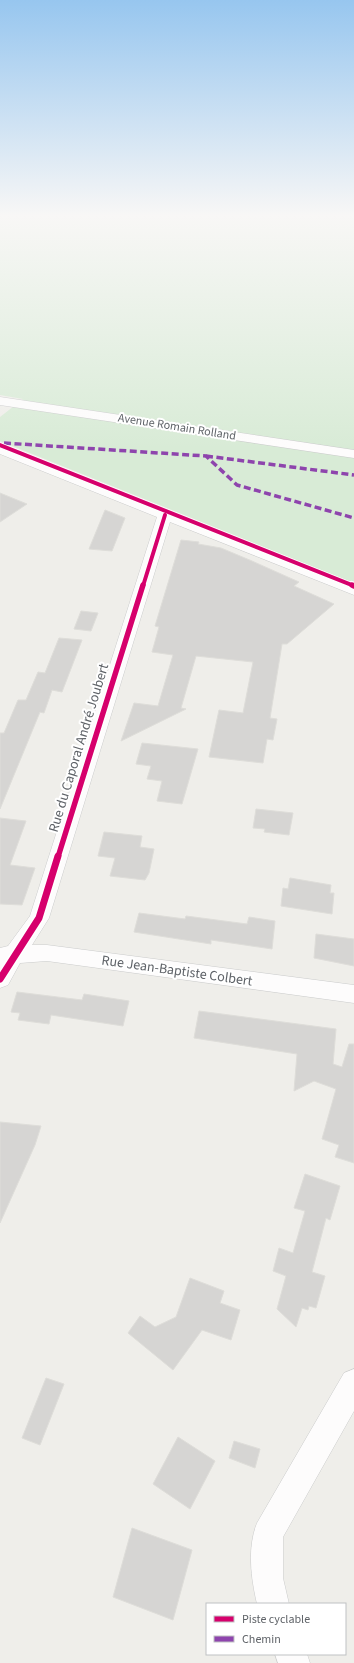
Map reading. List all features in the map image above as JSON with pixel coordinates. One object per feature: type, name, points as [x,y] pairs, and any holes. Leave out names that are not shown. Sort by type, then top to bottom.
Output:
[{"type":"main road","name":"Avenue Romain Rolland","points":[[0,401],[354,454]]},
{"type":"street","points":[[0,450],[354,590]]},
{"type":"street","name":"Rue du Caporal André Joubert","points":[[0,979],[7,955],[38,918],[165,515]]},
{"type":"street","name":"Rue Jean-Baptiste Colbert","points":[[7,955],[47,954],[354,994]]},
{"type":"street","points":[[273,1603],[267,1578],[268,1534],[354,1383]]},
{"type":"green space","points":[[0,294],[354,294],[354,583],[0,441],[0,417],[23,399],[0,395]]},
{"type":"building","points":[[0,493],[27,504],[0,522]]},
{"type":"building","points":[[105,510],[125,518],[112,551],[89,549]]},
{"type":"building","points":[[181,540],[199,542],[198,544],[221,548],[299,582],[294,586],[334,604],[287,644],[282,644],[270,718],[277,719],[273,740],[267,739],[263,763],[209,757],[219,710],[243,713],[253,662],[196,656],[181,708],[186,709],[121,741],[134,703],[158,706],[173,655],[152,652],[159,627],[155,626]]},
{"type":"building","points":[[81,611],[98,613],[91,631],[74,629]]},
{"type":"building","points":[[59,638],[82,640],[62,692],[52,690],[44,713],[40,712],[0,809],[0,733],[4,733],[18,700],[26,700],[38,672],[45,673]]},
{"type":"building","points":[[142,743],[198,749],[182,804],[157,801],[162,781],[147,779],[151,766],[136,764]]},
{"type":"building","points":[[256,809],[293,813],[289,835],[264,832],[265,829],[253,828]]},
{"type":"building","points":[[0,818],[26,821],[10,865],[35,868],[22,905],[0,904]]},
{"type":"building","points":[[104,832],[142,836],[140,847],[154,849],[149,873],[145,880],[110,876],[115,858],[98,856]]},
{"type":"building","points":[[290,878],[331,885],[330,893],[334,893],[332,914],[281,906],[283,888],[288,889]]},
{"type":"building","points":[[139,913],[185,919],[186,916],[247,924],[249,917],[275,921],[272,949],[211,940],[211,944],[134,932]]},
{"type":"building","points":[[316,934],[354,939],[354,966],[314,958]]},
{"type":"building","points":[[17,992],[82,1000],[84,994],[129,1001],[123,1026],[51,1015],[49,1024],[18,1020],[20,1013],[11,1012]]},
{"type":"building","points":[[199,1011],[336,1029],[333,1064],[342,1067],[349,1044],[354,1044],[354,1163],[335,1157],[339,1145],[322,1139],[336,1089],[314,1081],[294,1091],[297,1054],[194,1038]]},
{"type":"building","points":[[0,1122],[41,1126],[35,1145],[0,1223]]},
{"type":"building","points":[[305,1174],[340,1186],[330,1220],[326,1218],[312,1272],[325,1276],[316,1308],[309,1306],[308,1310],[302,1308],[296,1327],[277,1309],[286,1276],[273,1271],[279,1248],[293,1253],[305,1211],[294,1208]]},
{"type":"building","points":[[190,1278],[224,1291],[220,1303],[240,1310],[231,1340],[202,1330],[173,1370],[128,1333],[140,1316],[155,1327],[176,1317]]},
{"type":"building","points":[[46,1378],[64,1384],[40,1445],[22,1438]]},
{"type":"building","points":[[178,1437],[215,1461],[190,1509],[153,1484]]},
{"type":"building","points":[[234,1441],[260,1449],[255,1468],[229,1458]]},
{"type":"building","points":[[132,1528],[192,1550],[173,1620],[113,1597]]},
{"type":"marked path","points":[[4,443],[206,456],[237,485],[354,518]]},
{"type":"marked path","points":[[206,456],[354,475]]},
{"type":"cycle path","points":[[0,445],[354,586]]},
{"type":"cycle path","points":[[0,979],[39,918],[165,515]]}]
